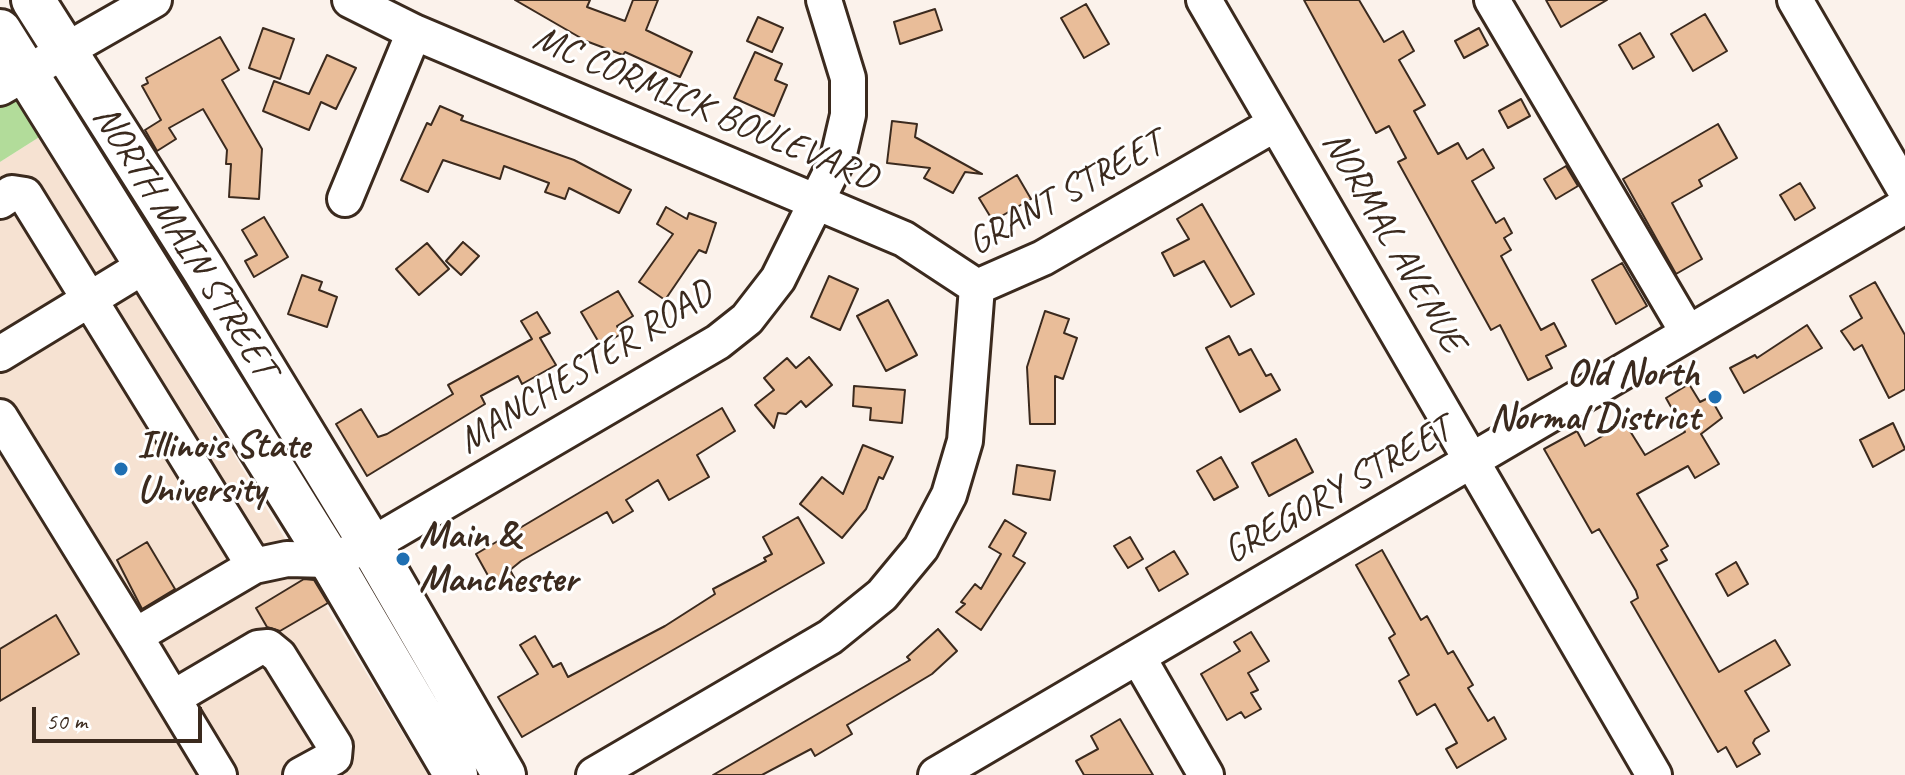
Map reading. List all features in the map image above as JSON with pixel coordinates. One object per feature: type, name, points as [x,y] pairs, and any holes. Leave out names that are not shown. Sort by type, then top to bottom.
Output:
[{"type":"main road","name":"NORTH MAIN STREET","points":[[33,0],[33,69],[146,265],[330,560],[466,767]]},
{"type":"main road","name":"NORTH MAIN STREET","points":[[0,31],[204,270],[371,545],[466,767]]},
{"type":"street","points":[[33,69],[154,0]]},
{"type":"street","name":"MC CORMICK BOULEVARD","points":[[350,0],[414,32],[904,239],[977,287]]},
{"type":"street","name":"MANCHESTER ROAD","points":[[330,560],[371,545],[718,342],[747,319],[778,279],[838,158],[848,115],[848,78],[824,0]]},
{"type":"street","name":"NORMAL AVENUE","points":[[1204,0],[1654,775]]},
{"type":"street","points":[[1492,0],[1688,333]]},
{"type":"street","points":[[1795,0],[1905,190]]},
{"type":"street","points":[[345,199],[414,32]]},
{"type":"street","name":"GRANT STREET","points":[[594,775],[830,637],[882,595],[921,548],[949,495],[965,441],[977,287],[1043,258],[1275,124]]},
{"type":"street","points":[[0,201],[12,193],[25,195],[254,566]]},
{"type":"street","name":"GREGORY STREET","points":[[936,775],[1905,206]]},
{"type":"street","points":[[0,354],[146,265]]},
{"type":"street","points":[[0,417],[219,775]]},
{"type":"street","points":[[135,636],[254,566],[287,559],[330,560]]},
{"type":"street","points":[[173,698],[258,648],[268,647],[279,656],[335,746],[334,757],[301,775]]},
{"type":"street","points":[[1138,657],[1206,775]]},
{"type":"shaded area","name":"Illinois State University","points":[[41,136],[428,775],[0,775],[0,162]]},
{"type":"green space","points":[[0,70],[41,136],[0,162]]},
{"type":"building","points":[[515,0],[590,0],[587,7],[625,21],[633,0],[658,0],[646,30],[692,52],[680,77],[625,52],[623,55],[586,41]]},
{"type":"building","points":[[1304,0],[1359,0],[1384,42],[1403,31],[1414,51],[1399,60],[1425,105],[1414,111],[1438,154],[1458,143],[1467,159],[1483,149],[1494,168],[1472,181],[1496,223],[1504,218],[1512,233],[1504,238],[1511,250],[1501,256],[1541,330],[1554,323],[1566,346],[1546,356],[1552,368],[1528,380],[1500,325],[1491,330],[1398,162],[1406,158],[1389,126],[1376,133]]},
{"type":"building","points":[[1546,0],[1607,0],[1561,27]]},
{"type":"building","points":[[1086,4],[1109,44],[1084,58],[1061,18]]},
{"type":"building","points":[[935,9],[942,30],[900,44],[894,22]]},
{"type":"building","points":[[1705,14],[1727,51],[1693,71],[1671,34]]},
{"type":"building","points":[[758,17],[783,28],[772,52],[747,41]]},
{"type":"building","points":[[263,28],[294,39],[280,79],[249,68]]},
{"type":"building","points":[[1479,28],[1488,45],[1464,58],[1455,41]]},
{"type":"building","points":[[1640,33],[1654,57],[1633,69],[1619,45]]},
{"type":"building","points":[[220,37],[239,70],[222,80],[262,149],[259,199],[229,197],[231,164],[226,164],[227,150],[203,109],[169,128],[176,139],[157,151],[145,130],[161,120],[142,86],[148,83],[146,78]]},
{"type":"building","points":[[755,52],[782,64],[775,80],[787,85],[774,116],[734,98]]},
{"type":"building","points":[[327,55],[356,68],[336,109],[321,102],[309,130],[263,111],[274,81],[309,94]]},
{"type":"building","points":[[1521,99],[1530,116],[1508,128],[1499,111]]},
{"type":"building","points":[[440,106],[463,116],[461,120],[574,160],[631,190],[619,213],[569,188],[565,199],[545,192],[549,183],[504,166],[500,179],[443,160],[428,192],[401,180],[427,123],[431,125]]},
{"type":"building","points":[[892,121],[917,124],[915,137],[982,174],[965,172],[953,193],[924,178],[930,168],[887,163]]},
{"type":"building","points":[[1718,124],[1737,158],[1699,180],[1702,186],[1672,203],[1702,259],[1676,274],[1623,179]]},
{"type":"building","points":[[1566,166],[1578,186],[1556,199],[1544,179]]},
{"type":"building","points":[[1017,175],[1031,199],[993,221],[979,198]]},
{"type":"building","points":[[1800,183],[1815,208],[1795,220],[1780,195]]},
{"type":"building","points":[[1202,204],[1254,294],[1231,307],[1204,261],[1174,276],[1162,253],[1189,239],[1177,219]]},
{"type":"building","points":[[666,207],[687,219],[689,213],[716,223],[706,253],[699,250],[665,300],[639,282],[673,234],[657,224]]},
{"type":"building","points":[[264,217],[288,257],[254,277],[245,261],[257,255],[242,230]]},
{"type":"building","points":[[463,242],[479,256],[461,275],[446,261]]},
{"type":"building","points":[[427,243],[449,269],[419,295],[396,269]]},
{"type":"building","points":[[1622,263],[1647,306],[1616,324],[1592,280]]},
{"type":"building","points":[[302,275],[322,282],[319,290],[337,297],[327,327],[288,314]]},
{"type":"building","points":[[829,276],[858,289],[840,330],[811,317]]},
{"type":"building","points":[[1875,282],[1905,335],[1905,389],[1889,398],[1862,345],[1854,350],[1841,331],[1862,318],[1850,296]]},
{"type":"building","points":[[618,291],[633,316],[617,326],[621,334],[601,346],[581,312]]},
{"type":"building","points":[[888,300],[917,355],[886,371],[857,316]]},
{"type":"building","points":[[1045,311],[1069,319],[1064,333],[1077,338],[1063,379],[1055,376],[1055,424],[1030,424],[1027,367]]},
{"type":"building","points":[[537,312],[550,333],[540,338],[556,365],[522,384],[518,376],[481,396],[485,404],[367,476],[336,424],[361,409],[378,437],[387,434],[453,394],[448,385],[532,339],[521,321]]},
{"type":"building","points":[[1807,325],[1822,348],[1744,393],[1730,368],[1755,355],[1757,358]]},
{"type":"building","points":[[1229,336],[1239,355],[1251,349],[1266,376],[1271,374],[1280,390],[1240,412],[1206,348]]},
{"type":"building","points":[[809,357],[832,385],[806,407],[801,401],[786,414],[778,413],[774,428],[755,405],[774,390],[764,378],[787,358],[796,368]]},
{"type":"building","points":[[1689,384],[1700,402],[1710,397],[1722,418],[1701,434],[1719,464],[1695,478],[1688,466],[1637,494],[1668,546],[1661,550],[1667,560],[1657,565],[1719,672],[1775,640],[1790,665],[1745,691],[1769,731],[1753,743],[1760,754],[1737,767],[1726,747],[1718,752],[1631,602],[1638,598],[1636,591],[1599,529],[1592,533],[1544,449],[1577,431],[1585,446],[1625,423],[1645,455],[1685,432],[1666,398]]},
{"type":"building","points":[[854,386],[905,390],[902,423],[870,420],[871,408],[853,406]]},
{"type":"building","points":[[722,408],[735,431],[697,455],[709,477],[669,500],[658,480],[626,500],[633,511],[613,523],[607,512],[521,561],[510,570],[515,579],[496,590],[476,554]]},
{"type":"building","points":[[1893,423],[1905,449],[1873,467],[1860,440]]},
{"type":"building","points":[[1296,439],[1313,472],[1269,496],[1252,463]]},
{"type":"building","points":[[863,445],[893,457],[883,479],[879,477],[866,509],[842,538],[800,504],[822,477],[843,494]]},
{"type":"building","points":[[1221,457],[1238,487],[1214,500],[1197,471]]},
{"type":"building","points":[[1017,465],[1055,471],[1050,500],[1013,494]]},
{"type":"building","points":[[798,517],[824,563],[522,737],[498,697],[538,674],[520,645],[535,636],[553,667],[561,663],[568,677],[665,626],[715,594],[713,589],[766,561],[764,558],[772,554],[763,537]]},
{"type":"building","points":[[1005,520],[1026,533],[1013,556],[1025,563],[981,630],[956,612],[965,604],[961,602],[975,584],[981,589],[1001,554],[989,547]]},
{"type":"building","points":[[1130,537],[1143,559],[1128,568],[1114,546]]},
{"type":"building","points":[[147,542],[175,589],[142,609],[117,560]]},
{"type":"building","points":[[1382,550],[1421,620],[1427,616],[1448,654],[1453,651],[1473,685],[1468,688],[1488,721],[1494,717],[1506,739],[1457,768],[1446,749],[1457,743],[1435,704],[1417,715],[1399,681],[1409,675],[1389,638],[1395,634],[1356,565]]},
{"type":"building","points":[[1174,551],[1188,574],[1159,591],[1146,568]]},
{"type":"building","points":[[1736,562],[1748,584],[1728,596],[1716,574]]},
{"type":"building","points":[[304,579],[314,580],[328,603],[280,631],[267,627],[256,608]]},
{"type":"building","points":[[56,615],[79,654],[0,701],[0,649]]},
{"type":"building","points":[[938,629],[957,651],[932,674],[847,725],[852,734],[815,756],[811,749],[762,775],[713,775],[910,660],[907,657]]},
{"type":"building","points":[[1251,632],[1269,661],[1248,673],[1258,690],[1251,693],[1261,709],[1245,718],[1241,712],[1227,720],[1201,674],[1240,651],[1234,642]]},
{"type":"building","points":[[1120,719],[1153,775],[1084,775],[1076,761],[1098,749],[1091,736]]},
{"type":"place","name":"Old North Normal District","points":[[1715,397]]},
{"type":"place","name":"Illinois State University","points":[[121,469]]},
{"type":"place","name":"Main & Manchester","points":[[403,559]]}]
